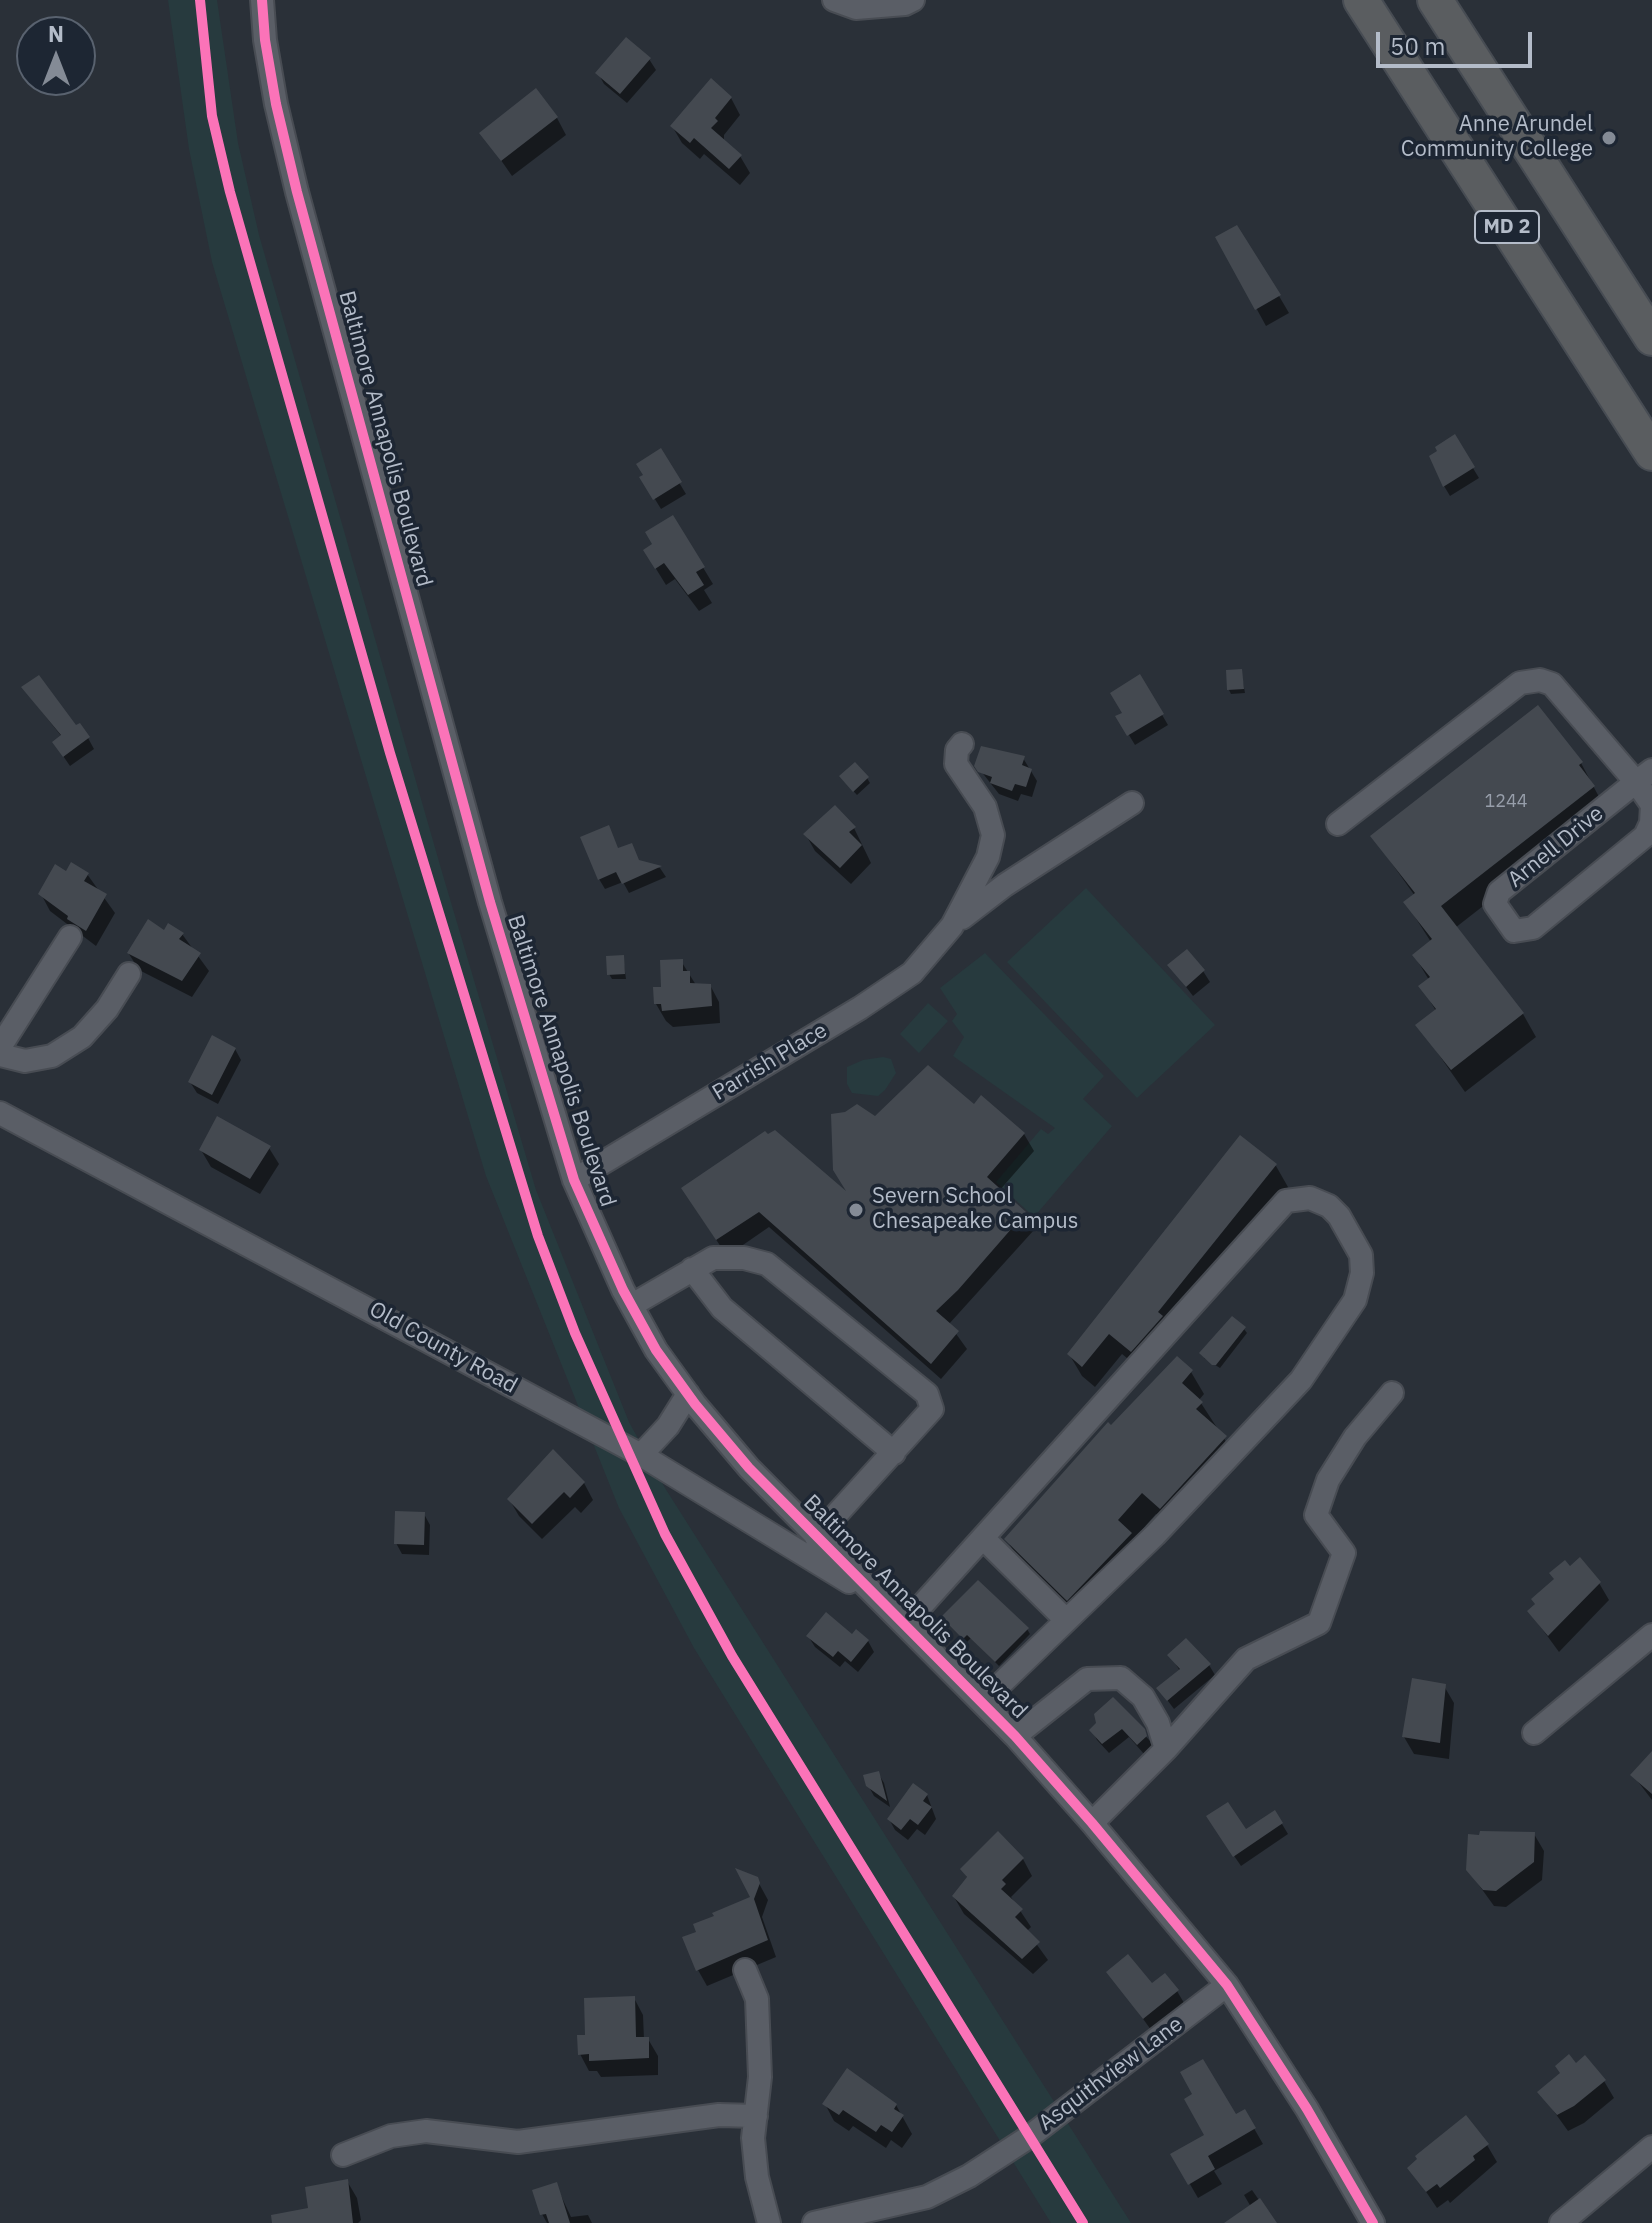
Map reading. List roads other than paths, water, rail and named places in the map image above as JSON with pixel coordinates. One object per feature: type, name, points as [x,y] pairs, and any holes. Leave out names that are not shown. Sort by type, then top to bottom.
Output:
[{"type":"highway","name":"MD 2","points":[[1361,0],[1652,453]]},
{"type":"highway","name":"MD 2","points":[[1435,0],[1652,338]]},
{"type":"street","name":"Baltimore Annapolis Boulevard","points":[[262,0],[276,104],[297,192],[490,902],[574,1180],[632,1305],[656,1350],[749,1468],[1015,1736],[1227,1985],[1307,2109],[1373,2223]]},
{"type":"street","points":[[834,0],[856,8],[905,4],[913,0]]},
{"type":"street","points":[[1338,824],[1520,683],[1540,680],[1552,684],[1644,776]]},
{"type":"street","points":[[952,926],[975,888],[993,835],[985,807],[956,764],[957,750],[962,744]]},
{"type":"street","name":"Arnell Drive","points":[[1644,776],[1652,805],[1651,823],[1645,836],[1533,928],[1514,931],[1495,904],[1499,892],[1644,776]]},
{"type":"street","points":[[952,926],[1005,885],[1132,803]]},
{"type":"street","name":"Parrish Place","points":[[574,1180],[860,1008],[912,973],[952,926]]},
{"type":"street","points":[[0,1047],[70,937]]},
{"type":"street","points":[[0,1055],[25,1061],[52,1056],[82,1037],[107,1009],[129,974]]},
{"type":"street","name":"Old County Road","points":[[0,1113],[641,1455],[878,1598]]},
{"type":"street","points":[[905,1624],[1286,1201],[1310,1198],[1329,1206],[1352,1234],[1361,1255],[1362,1273],[1355,1300],[1301,1380],[1155,1535],[982,1702]]},
{"type":"street","points":[[632,1305],[713,1258],[744,1258],[767,1264],[927,1394],[932,1409],[816,1537]]},
{"type":"street","points":[[692,1269],[722,1308],[894,1453]]},
{"type":"street","points":[[1092,1823],[1166,1749],[1246,1659],[1319,1623],[1344,1553],[1316,1515],[1328,1480],[1355,1437],[1392,1393]]},
{"type":"street","points":[[641,1455],[668,1426],[688,1394]]},
{"type":"street","points":[[983,1538],[1066,1620]]},
{"type":"street","points":[[1534,1733],[1652,1635]]},
{"type":"street","points":[[1015,1736],[1087,1679],[1121,1678],[1143,1697],[1158,1723],[1166,1749]]},
{"type":"street","points":[[745,1970],[757,1999],[760,2077],[753,2138],[757,2177],[769,2223]]},
{"type":"street","name":"Asquithview Lane","points":[[814,2223],[927,2197],[969,2176],[1029,2137],[1227,1985]]},
{"type":"street","points":[[343,2155],[391,2136],[426,2131],[518,2142],[719,2115],[756,2116]]},
{"type":"street","points":[[1561,2223],[1652,2147]]},
{"type":"place","name":"Anne Arundel Community College","points":[[1609,138]]},
{"type":"place","name":"Severn School Chesapeake Campus","points":[[856,1210]]}]
